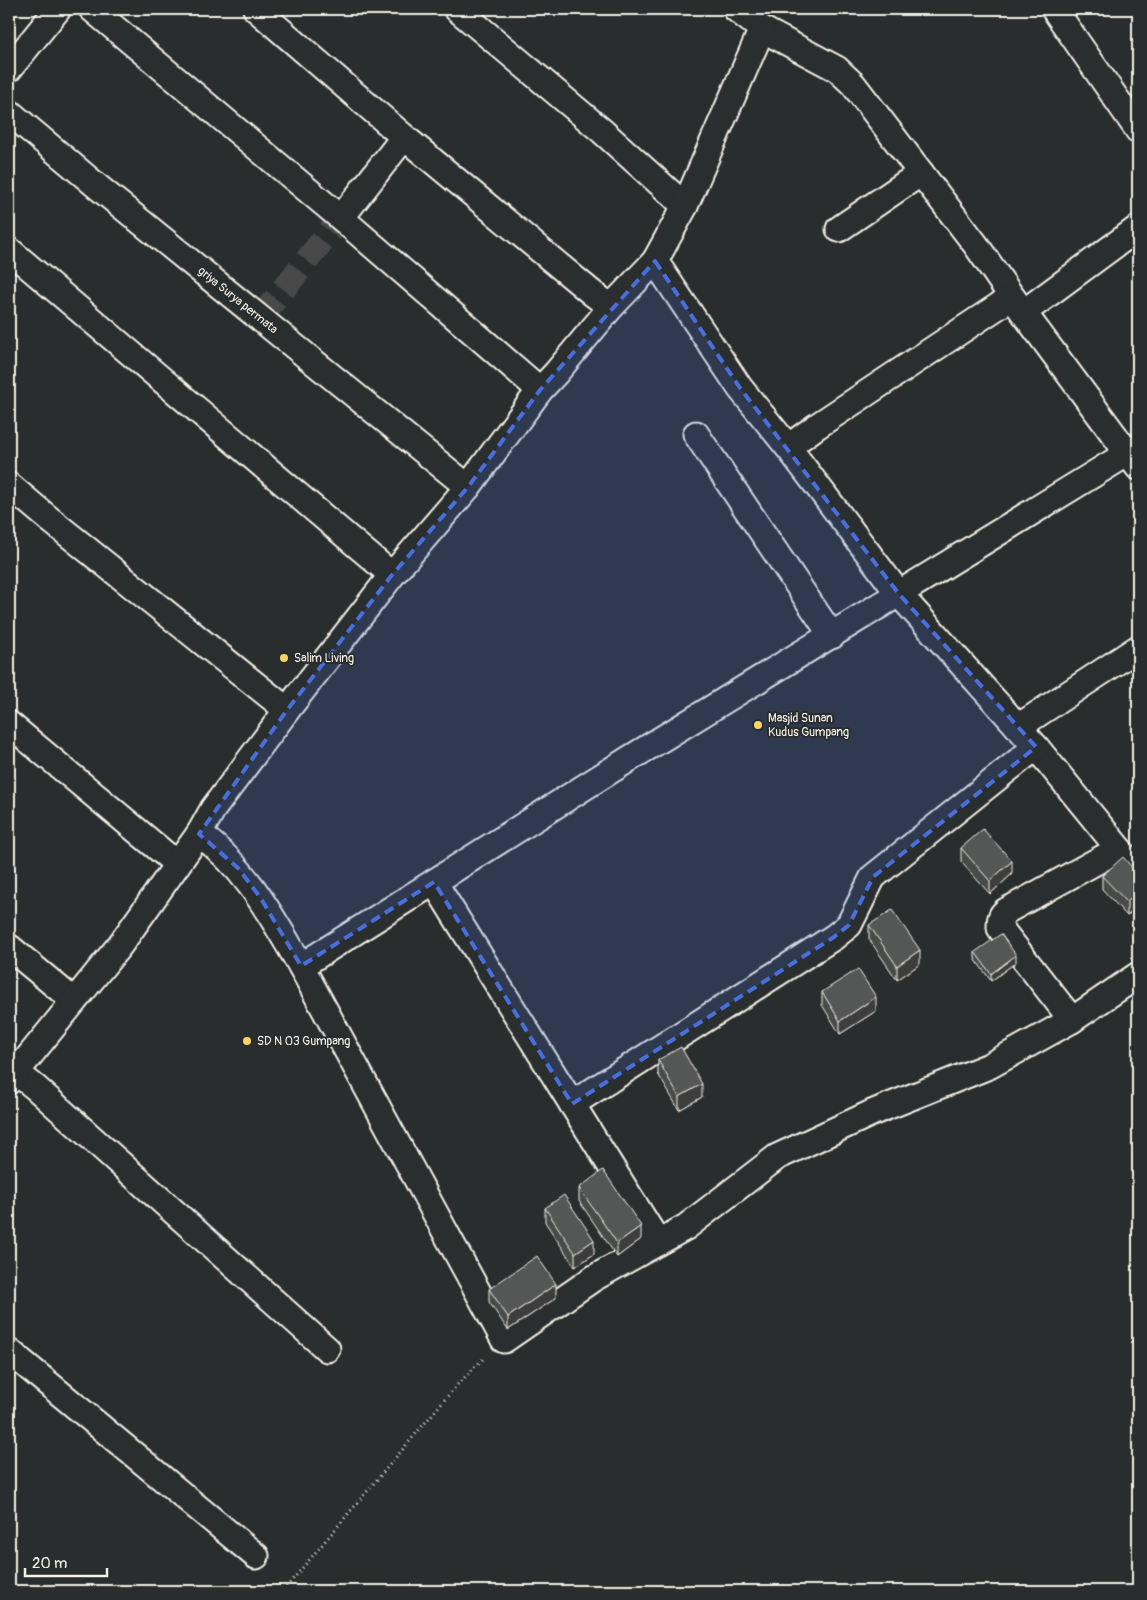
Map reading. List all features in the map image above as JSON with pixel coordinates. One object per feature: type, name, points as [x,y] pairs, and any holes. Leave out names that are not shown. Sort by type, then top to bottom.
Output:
[{"type":"street","points":[[9,69],[58,9]]},
{"type":"street","points":[[92,9],[341,218],[540,390]]},
{"type":"street","points":[[256,9],[404,137],[610,307]]},
{"type":"street","points":[[457,9],[602,131],[685,206]]},
{"type":"street","points":[[301,966],[629,759],[900,594],[1135,456],[853,84],[843,74],[810,53],[762,29],[736,9]]},
{"type":"street","points":[[1054,9],[1138,130]]},
{"type":"street","points":[[327,1349],[36,1088],[12,1076],[120,945],[198,834],[213,809],[287,710],[392,576],[468,487],[540,390],[610,307],[655,261],[685,206],[762,29]]},
{"type":"street","name":"griya Surya permata","points":[[9,112],[98,187],[468,487]]},
{"type":"street","points":[[341,218],[404,137]]},
{"type":"street","points":[[839,229],[921,173]]},
{"type":"street","points":[[788,446],[817,426],[1018,304],[1138,228]]},
{"type":"street","points":[[9,250],[392,576]]},
{"type":"street","points":[[655,261],[740,388],[788,446],[900,594],[1036,747],[1128,860],[1138,869]]},
{"type":"street","points":[[696,434],[832,636]]},
{"type":"street","points":[[9,485],[287,710]]},
{"type":"street","points":[[1018,727],[1138,648]]},
{"type":"street","points":[[9,724],[177,864]]},
{"type":"street","points":[[572,1104],[834,937],[849,925],[873,876],[1036,747]]},
{"type":"street","points":[[198,834],[214,845],[238,868],[254,890],[301,966],[504,1340],[594,1278],[686,1227],[776,1157],[874,1112],[989,1066],[1072,1020],[1138,975]]},
{"type":"street","points":[[1072,1020],[1000,928],[1000,919],[1006,911],[1119,849]]},
{"type":"street","points":[[434,882],[658,1242]]},
{"type":"street","points":[[9,947],[74,1001]]},
{"type":"street","points":[[9,1351],[256,1556]]},
{"type":"path","points":[[283,1591],[457,1384],[504,1340]]},
{"type":"highlighted area","points":[[655,261],[740,388],[899,594],[1036,747],[873,877],[849,925],[834,937],[572,1104],[434,882],[301,966],[260,897],[238,868],[199,834],[287,710],[392,575],[468,487],[540,390]]},
{"type":"building","points":[[983,829],[1012,861],[990,881],[961,848]]},
{"type":"building","points":[[1123,857],[1138,874],[1138,892],[1127,902],[1102,876]]},
{"type":"building","points":[[892,910],[920,950],[897,966],[869,925]]},
{"type":"building","points":[[1001,934],[1016,955],[991,974],[975,952]]},
{"type":"building","points":[[858,969],[876,997],[840,1021],[822,992]]},
{"type":"building","points":[[681,1047],[702,1084],[679,1097],[658,1060]]},
{"type":"building","points":[[603,1170],[641,1226],[617,1243],[579,1188]]},
{"type":"building","points":[[564,1195],[594,1240],[575,1253],[545,1208]]},
{"type":"building","points":[[537,1256],[556,1284],[508,1317],[489,1289]]},
{"type":"tunnel","points":[[260,318],[341,218]]},
{"type":"place","name":"Salim Living","points":[[284,658]]},
{"type":"place","name":"Masjid Sunan Kudus Gumpang","points":[[758,725]]},
{"type":"place","name":"SD N 03 Gumpang","points":[[247,1041]]}]
